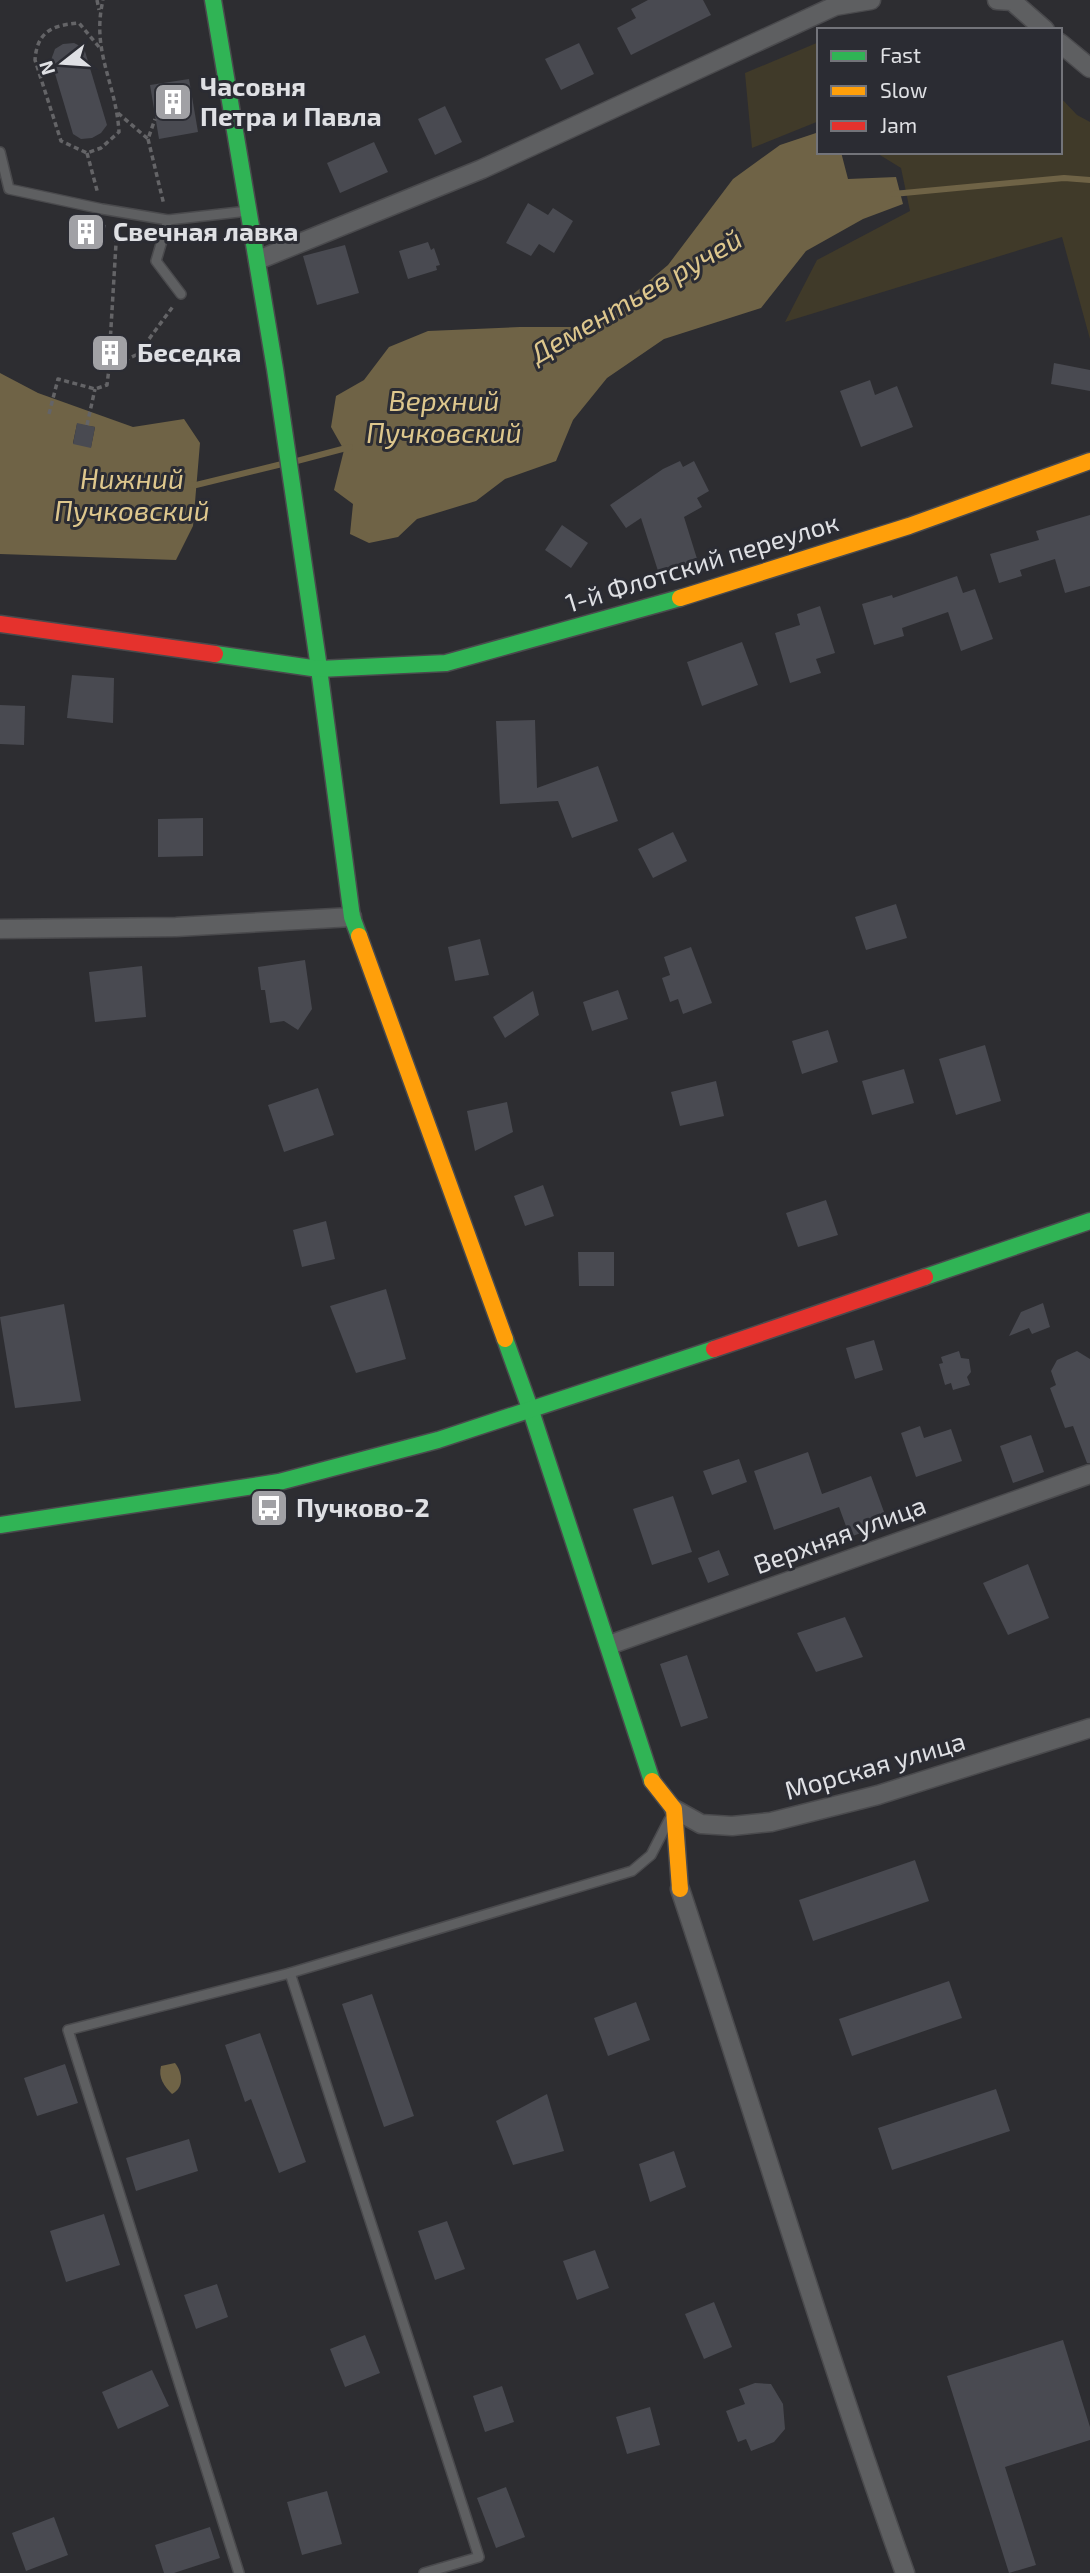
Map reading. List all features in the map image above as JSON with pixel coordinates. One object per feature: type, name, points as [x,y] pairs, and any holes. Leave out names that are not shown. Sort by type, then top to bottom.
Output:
[{"type":"street","points":[[213,0],[258,260],[319,669],[352,917],[531,1411],[652,1782],[674,1809],[680,1889],[757,2120],[855,2432],[905,2573]]},
{"type":"street","points":[[258,260],[482,169],[835,6],[871,0]]},
{"type":"street","points":[[997,0],[1012,2],[1043,28]]},
{"type":"street","points":[[1062,45],[1090,68]]},
{"type":"street","name":"1-й Флотский переулок","points":[[0,624],[319,669],[446,663],[650,607],[767,571],[909,526],[1090,461]]},
{"type":"street","points":[[0,929],[176,928],[352,917]]},
{"type":"street","points":[[0,1525],[279,1482],[438,1440],[531,1411],[1090,1221]]},
{"type":"street","name":"Верхняя улица","points":[[608,1645],[1090,1474]]},
{"type":"street","name":"Морская улица","points":[[674,1809],[701,1824],[732,1826],[771,1822],[878,1795],[1090,1728]]},
{"type":"lane","points":[[0,152],[9,189],[168,220],[249,210]]},
{"type":"lane","points":[[168,220],[156,261],[181,294]]},
{"type":"lane","points":[[239,2573],[68,2030],[290,1973],[632,1871],[651,1855],[674,1809]]},
{"type":"lane","points":[[290,1973],[479,2557],[424,2573]]},
{"type":"path","points":[[97,0],[100,13]]},
{"type":"path","points":[[99,47],[79,23],[62,24],[47,30],[36,46],[35,60],[61,141],[87,152],[102,148],[119,132],[118,113],[99,47],[103,0]]},
{"type":"path","points":[[118,113],[148,139]]},
{"type":"path","points":[[155,119],[148,139],[168,220]]},
{"type":"path","points":[[87,152],[102,209]]},
{"type":"path","points":[[110,344],[118,212]]},
{"type":"path","points":[[109,368],[138,354],[181,294]]},
{"type":"path","points":[[49,414],[58,380],[95,390],[107,385],[110,360]]},
{"type":"path","points":[[87,425],[95,390]]},
{"type":"shaded area","points":[[997,27],[998,28],[850,28]]},
{"type":"shaded area","points":[[817,43],[817,122],[752,148],[745,73]]},
{"type":"shaded area","points":[[1062,99],[1077,115],[1090,122],[1090,339],[1062,237],[785,322],[817,260],[910,211],[901,168],[878,154],[1062,154]]},
{"type":"water","name":"Верхний Пучковский","points":[[816,133],[817,154],[842,154],[848,179],[896,177],[903,204],[863,219],[806,251],[761,308],[664,339],[607,378],[573,420],[556,461],[505,479],[476,501],[417,519],[398,537],[369,543],[350,534],[353,504],[334,490],[344,450],[331,427],[336,396],[364,380],[389,347],[428,331],[578,327],[625,301],[668,265],[733,179],[780,145]]},
{"type":"water","name":"Нижний Пучковский","points":[[0,373],[38,393],[133,427],[184,419],[200,443],[193,526],[176,560],[0,554]],"holes":[[[77,424],[95,427],[91,447],[73,443]]]},
{"type":"water","points":[[175,2063],[181,2080],[179,2088],[172,2094],[162,2082],[160,2070],[161,2066]]},
{"type":"building","points":[[648,0],[703,0],[711,15],[631,55],[617,28],[636,18],[631,9]]},
{"type":"building","points":[[74,43],[84,48],[107,125],[101,133],[92,138],[81,139],[73,134],[51,60],[55,49],[63,44]]},
{"type":"building","points":[[579,43],[594,74],[561,90],[545,59]]},
{"type":"building","name":"Часовня Петра и Павла","points":[[189,79],[198,132],[159,139],[150,85]]},
{"type":"building","points":[[445,106],[462,142],[435,155],[418,119]]},
{"type":"building","points":[[374,142],[388,172],[340,193],[327,163]]},
{"type":"building","points":[[528,203],[548,215],[553,208],[573,221],[554,253],[539,244],[531,256],[506,243]]},
{"type":"building","name":"Свечная лавка","points":[[72,217],[106,225],[100,248],[67,240]]},
{"type":"building","points":[[428,242],[431,250],[434,248],[440,265],[436,266],[437,270],[408,279],[399,251]]},
{"type":"building","points":[[345,245],[359,293],[317,305],[303,256]]},
{"type":"building","points":[[1054,363],[1090,370],[1090,391],[1051,384]]},
{"type":"building","points":[[870,380],[875,395],[897,386],[913,427],[861,447],[840,391]]},
{"type":"building","points":[[77,423],[95,427],[91,448],[73,444]]},
{"type":"building","points":[[680,461],[683,467],[694,461],[709,491],[697,498],[702,507],[684,517],[698,562],[659,574],[641,518],[626,528],[610,505],[663,469]]},
{"type":"building","points":[[1090,515],[1090,586],[1065,593],[1055,559],[1020,570],[1022,576],[999,583],[990,554],[1039,540],[1036,531]]},
{"type":"building","points":[[562,525],[588,543],[571,568],[545,550]]},
{"type":"building","points":[[957,576],[963,593],[975,589],[993,639],[961,651],[948,612],[902,628],[904,636],[874,645],[862,604],[892,595],[893,598]]},
{"type":"building","points":[[820,606],[835,653],[816,659],[821,673],[790,683],[775,633],[800,625],[797,614]]},
{"type":"building","points":[[742,642],[758,685],[702,706],[687,662]]},
{"type":"building","points":[[72,675],[114,678],[113,723],[67,718]]},
{"type":"building","points":[[0,705],[25,706],[24,745],[0,744]]},
{"type":"building","points":[[535,720],[537,788],[598,766],[618,821],[572,838],[558,801],[500,804],[496,721]]},
{"type":"building","points":[[203,818],[203,856],[158,857],[158,819]]},
{"type":"building","points":[[673,832],[687,861],[653,878],[638,849]]},
{"type":"building","points":[[896,904],[907,938],[866,950],[855,917]]},
{"type":"building","points":[[480,939],[489,975],[455,981],[448,947]]},
{"type":"building","points":[[691,947],[712,1003],[683,1014],[678,999],[670,1002],[662,978],[670,975],[664,957]]},
{"type":"building","points":[[305,960],[312,1009],[298,1030],[284,1021],[270,1023],[258,967]]},
{"type":"building","points":[[142,966],[146,1017],[95,1022],[89,972]]},
{"type":"building","points":[[618,990],[628,1019],[592,1031],[583,1002]]},
{"type":"building","points":[[533,991],[539,1015],[505,1038],[493,1017]]},
{"type":"building","points":[[828,1030],[838,1062],[802,1074],[792,1041]]},
{"type":"building","points":[[985,1045],[1001,1101],[956,1115],[939,1059]]},
{"type":"building","points":[[904,1069],[914,1103],[872,1115],[862,1081]]},
{"type":"building","points":[[716,1081],[724,1116],[680,1126],[671,1092]]},
{"type":"building","points":[[318,1088],[334,1135],[284,1152],[268,1105]]},
{"type":"building","points":[[507,1102],[513,1132],[475,1151],[467,1111]]},
{"type":"building","points":[[543,1185],[554,1216],[525,1226],[514,1196]]},
{"type":"building","points":[[826,1200],[838,1235],[798,1247],[786,1213]]},
{"type":"building","points":[[326,1221],[335,1259],[302,1267],[293,1230]]},
{"type":"building","points":[[578,1252],[614,1252],[614,1286],[579,1286]]},
{"type":"building","points":[[386,1289],[406,1359],[356,1373],[330,1306]]},
{"type":"building","points":[[1043,1303],[1050,1327],[1032,1334],[1029,1328],[1009,1336],[1021,1312]]},
{"type":"building","points":[[64,1304],[81,1401],[15,1408],[0,1317]]},
{"type":"building","points":[[874,1340],[883,1370],[855,1379],[846,1348]]},
{"type":"building","points":[[959,1351],[961,1358],[969,1359],[971,1372],[967,1377],[970,1385],[953,1390],[951,1383],[945,1385],[939,1364],[943,1363],[941,1357]]},
{"type":"building","points":[[1077,1351],[1090,1359],[1090,1463],[1087,1463],[1073,1426],[1065,1428],[1050,1388],[1056,1385],[1051,1371],[1057,1360]]},
{"type":"building","points":[[920,1426],[924,1438],[951,1429],[962,1461],[916,1477],[901,1433]]},
{"type":"building","points":[[1031,1435],[1044,1472],[1013,1483],[1000,1446]]},
{"type":"building","points":[[808,1452],[822,1494],[871,1476],[888,1523],[850,1537],[839,1507],[774,1530],[754,1471]]},
{"type":"building","points":[[739,1459],[747,1482],[712,1495],[703,1471]]},
{"type":"building","points":[[673,1496],[692,1552],[652,1565],[633,1509]]},
{"type":"building","points":[[719,1550],[729,1575],[708,1583],[698,1558]]},
{"type":"building","points":[[1028,1564],[1049,1618],[1008,1635],[983,1583]]},
{"type":"building","points":[[845,1617],[863,1657],[816,1672],[797,1633]]},
{"type":"building","points":[[687,1655],[708,1718],[681,1727],[660,1664]]},
{"type":"building","points":[[915,1860],[929,1901],[813,1941],[799,1900]]},
{"type":"building","points":[[949,1981],[962,2018],[852,2056],[839,2019]]},
{"type":"building","points":[[372,1994],[414,2116],[384,2127],[342,2004]]},
{"type":"building","points":[[636,2002],[650,2040],[608,2056],[594,2018]]},
{"type":"building","points":[[260,2033],[306,2162],[279,2173],[251,2099],[245,2102],[225,2045]]},
{"type":"building","points":[[65,2064],[78,2103],[37,2116],[24,2078]]},
{"type":"building","points":[[996,2089],[1010,2131],[892,2170],[878,2128]]},
{"type":"building","points":[[547,2094],[564,2151],[513,2165],[496,2121]]},
{"type":"building","points":[[189,2139],[198,2171],[136,2191],[126,2158]]},
{"type":"building","points":[[674,2151],[686,2187],[650,2202],[639,2164]]},
{"type":"building","points":[[104,2214],[120,2265],[66,2282],[50,2231]]},
{"type":"building","points":[[447,2221],[465,2269],[435,2280],[418,2231]]},
{"type":"building","points":[[595,2250],[609,2288],[577,2300],[563,2261]]},
{"type":"building","points":[[217,2284],[228,2317],[196,2329],[184,2295]]},
{"type":"building","points":[[714,2302],[732,2347],[704,2359],[685,2314]]},
{"type":"building","points":[[365,2335],[380,2373],[345,2387],[330,2349]]},
{"type":"building","points":[[1063,2340],[1090,2427],[1090,2440],[1005,2467],[1036,2565],[1009,2573],[947,2376]]},
{"type":"building","points":[[152,2370],[169,2406],[118,2429],[102,2392]]},
{"type":"building","points":[[755,2383],[771,2384],[783,2404],[785,2429],[774,2442],[751,2451],[746,2439],[738,2442],[726,2411],[745,2404],[739,2389]]},
{"type":"building","points":[[502,2386],[514,2422],[485,2432],[473,2396]]},
{"type":"building","points":[[650,2407],[660,2445],[627,2454],[616,2417]]},
{"type":"building","points":[[506,2487],[525,2537],[496,2548],[477,2498]]},
{"type":"building","points":[[327,2491],[342,2544],[302,2555],[287,2502]]},
{"type":"building","points":[[54,2517],[68,2555],[26,2571],[12,2533]]},
{"type":"building","points":[[210,2527],[220,2558],[174,2573],[164,2573],[155,2545]]},
{"type":"waterway","name":"Дементьев ручей","points":[[893,194],[1064,178],[1090,180]]},
{"type":"waterway","name":"Дементьев ручей","points":[[293,462],[350,447]]},
{"type":"waterway","name":"Дементьев ручей","points":[[190,484],[196,485],[282,464]]},
{"type":"traffic: fast","points":[[213,0],[275,369],[352,917],[359,936]]},
{"type":"traffic: fast","points":[[215,654],[319,669],[446,663],[680,598]]},
{"type":"traffic: fast","points":[[925,1277],[1090,1221]]},
{"type":"traffic: fast","points":[[505,1339],[652,1781]]},
{"type":"traffic: fast","points":[[0,1525],[279,1482],[438,1440],[714,1349]]},
{"type":"traffic: slow","points":[[680,598],[909,526],[1090,461]]},
{"type":"traffic: slow","points":[[359,936],[505,1339]]},
{"type":"traffic: slow","points":[[652,1781],[674,1809],[680,1889]]},
{"type":"traffic: jam","points":[[0,624],[215,654]]},
{"type":"traffic: jam","points":[[714,1349],[925,1277]]},
{"type":"place","name":"Часовня Петра и Павла","points":[[173,102]]},
{"type":"place","name":"Свечная лавка","points":[[86,232]]},
{"type":"place","name":"Беседка","points":[[110,353]]},
{"type":"place","name":"Пучково-2","points":[[269,1508]]}]
